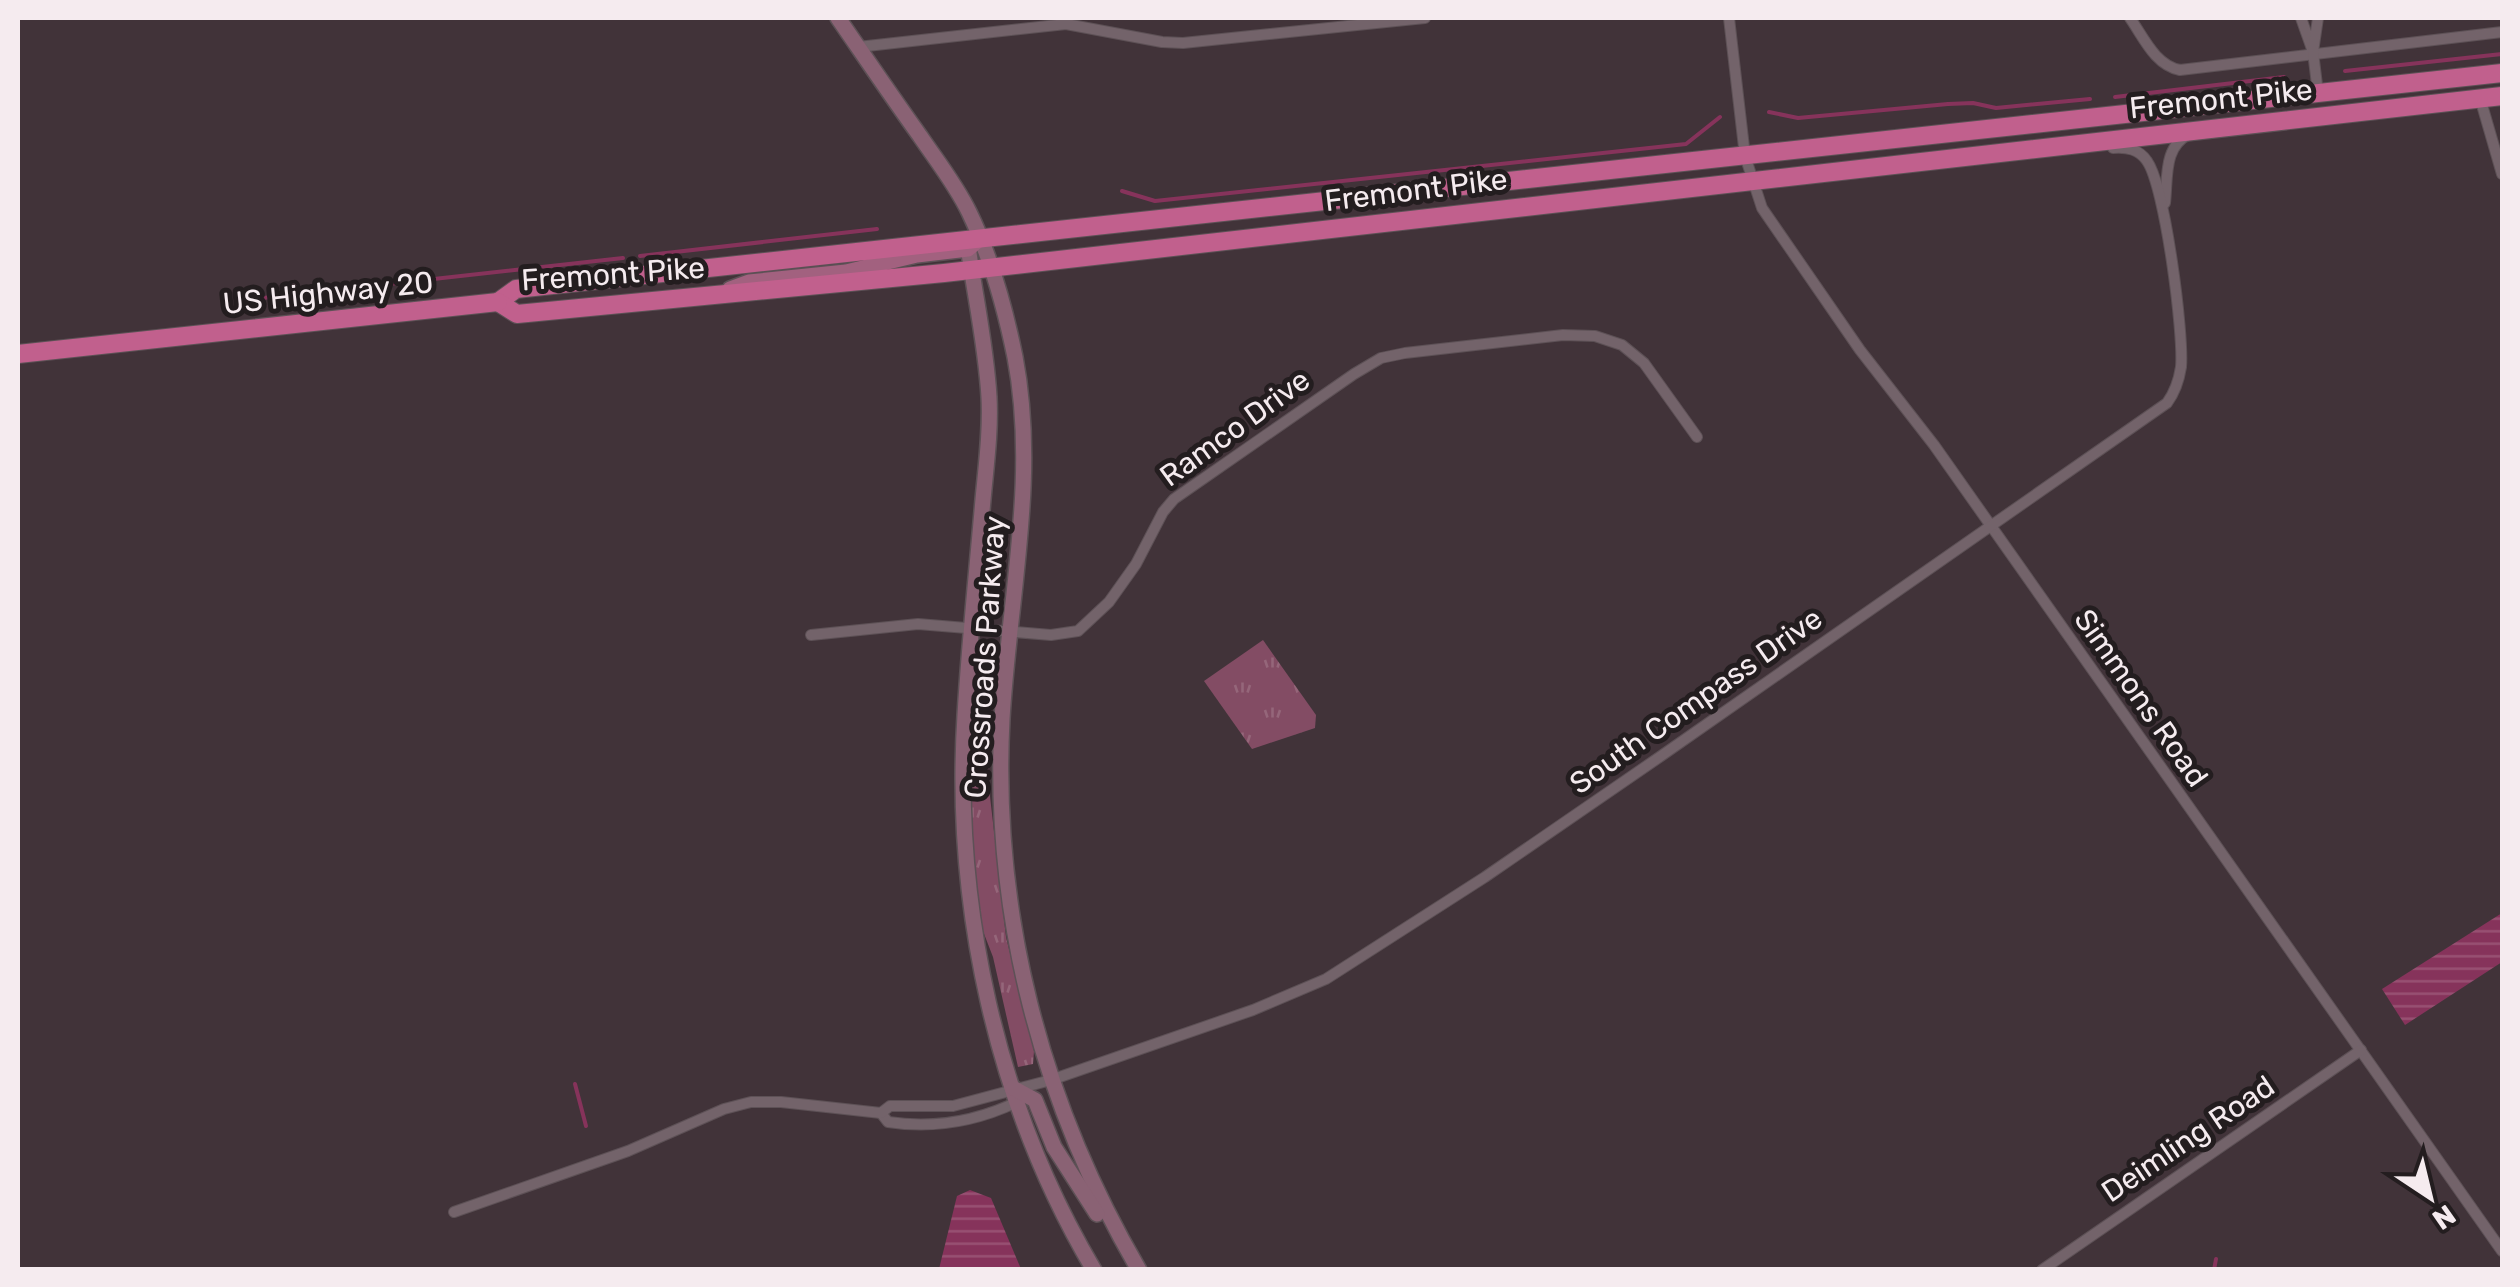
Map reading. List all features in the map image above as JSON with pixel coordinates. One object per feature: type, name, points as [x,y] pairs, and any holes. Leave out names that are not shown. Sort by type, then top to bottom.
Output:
[{"type":"highway","name":"Fremont Pike","points":[[2502,72],[1748,168],[1449,214],[981,268],[517,314],[498,302],[516,289],[972,242],[1748,168],[2059,144],[2502,96]]},
{"type":"highway","points":[[2320,116],[2346,102],[2425,91],[2456,78]]},
{"type":"highway","points":[[2197,129],[2222,117],[2306,106],[2318,93]]},
{"type":"highway","name":"US Highway 20","points":[[18,354],[498,302]]},
{"type":"main road","points":[[712,295],[750,282],[846,272],[972,242]]},
{"type":"street","points":[[838,18],[968,210],[972,242],[981,268]]},
{"type":"street","points":[[858,47],[1066,24],[1184,43],[1425,18]]},
{"type":"street","name":"Simmons Road","points":[[1730,18],[1748,168],[1762,208],[2502,1251]]},
{"type":"street","points":[[2130,18],[2158,59],[2167,67],[2180,70],[2502,32]]},
{"type":"street","points":[[2301,18],[2314,52]]},
{"type":"street","points":[[2318,18],[2314,52],[2318,93]]},
{"type":"street","points":[[2480,98],[2502,174]]},
{"type":"street","name":"South Compass Drive","points":[[2164,209],[2171,152],[2182,138],[2197,129]]},
{"type":"street","name":"South Compass Drive","points":[[882,1113],[888,1122],[937,1125],[969,1119],[1051,1080],[1271,1003],[1326,979],[1630,778],[2146,420],[2172,396],[2181,358],[2164,209],[2152,169],[2137,151],[2119,147],[2082,152],[2059,144]]},
{"type":"street","name":"Crossroads Parkway","points":[[981,268],[989,399],[962,763],[967,872],[982,972],[1041,1164],[1094,1270]]},
{"type":"street","name":"Crossroads Parkway","points":[[981,268],[1014,355],[1024,440],[1023,508],[1009,632],[1001,760],[1004,861],[1016,944],[1051,1080],[1097,1194],[1138,1270]]},
{"type":"street","name":"Ramco Drive","points":[[811,635],[918,624],[1065,635],[1088,624],[1136,564],[1174,499],[1354,374],[1392,355],[1563,335],[1595,336],[1622,346],[1644,363],[1697,437]]},
{"type":"street","name":"Deimling Road","points":[[2042,1270],[2361,1050]]},
{"type":"street","points":[[1019,1095],[1034,1100],[1054,1147],[1138,1270]]},
{"type":"street","name":"South Compass Drive","points":[[454,1212],[628,1151],[698,1118],[738,1105],[781,1102],[882,1113],[890,1106],[953,1106],[1019,1095]]},
{"type":"green space","points":[[1263,640],[1316,715],[1315,728],[1252,749],[1204,681]]},
{"type":"green space","points":[[982,655],[994,659],[988,779],[1006,937],[1034,1051],[1033,1064],[1018,1067],[993,957],[981,926],[970,814],[975,675]]},
{"type":"shaded area","points":[[2502,913],[2502,962],[2405,1025],[2382,989]]},
{"type":"shaded area","points":[[970,1190],[991,1198],[1021,1269],[939,1269],[957,1196]]},
{"type":"waterway","points":[[2345,71],[2502,54]]},
{"type":"waterway","points":[[2115,97],[2284,77]]},
{"type":"waterway","points":[[1769,112],[1798,118],[1948,104],[1973,103],[1996,108],[2090,99]]},
{"type":"waterway","points":[[1122,191],[1155,201],[1686,144],[1720,117]]},
{"type":"waterway","points":[[640,256],[877,229]]},
{"type":"waterway","points":[[245,300],[623,258]]},
{"type":"waterway","points":[[575,1084],[586,1126]]},
{"type":"waterway","points":[[2214,1270],[2216,1259]]}]
